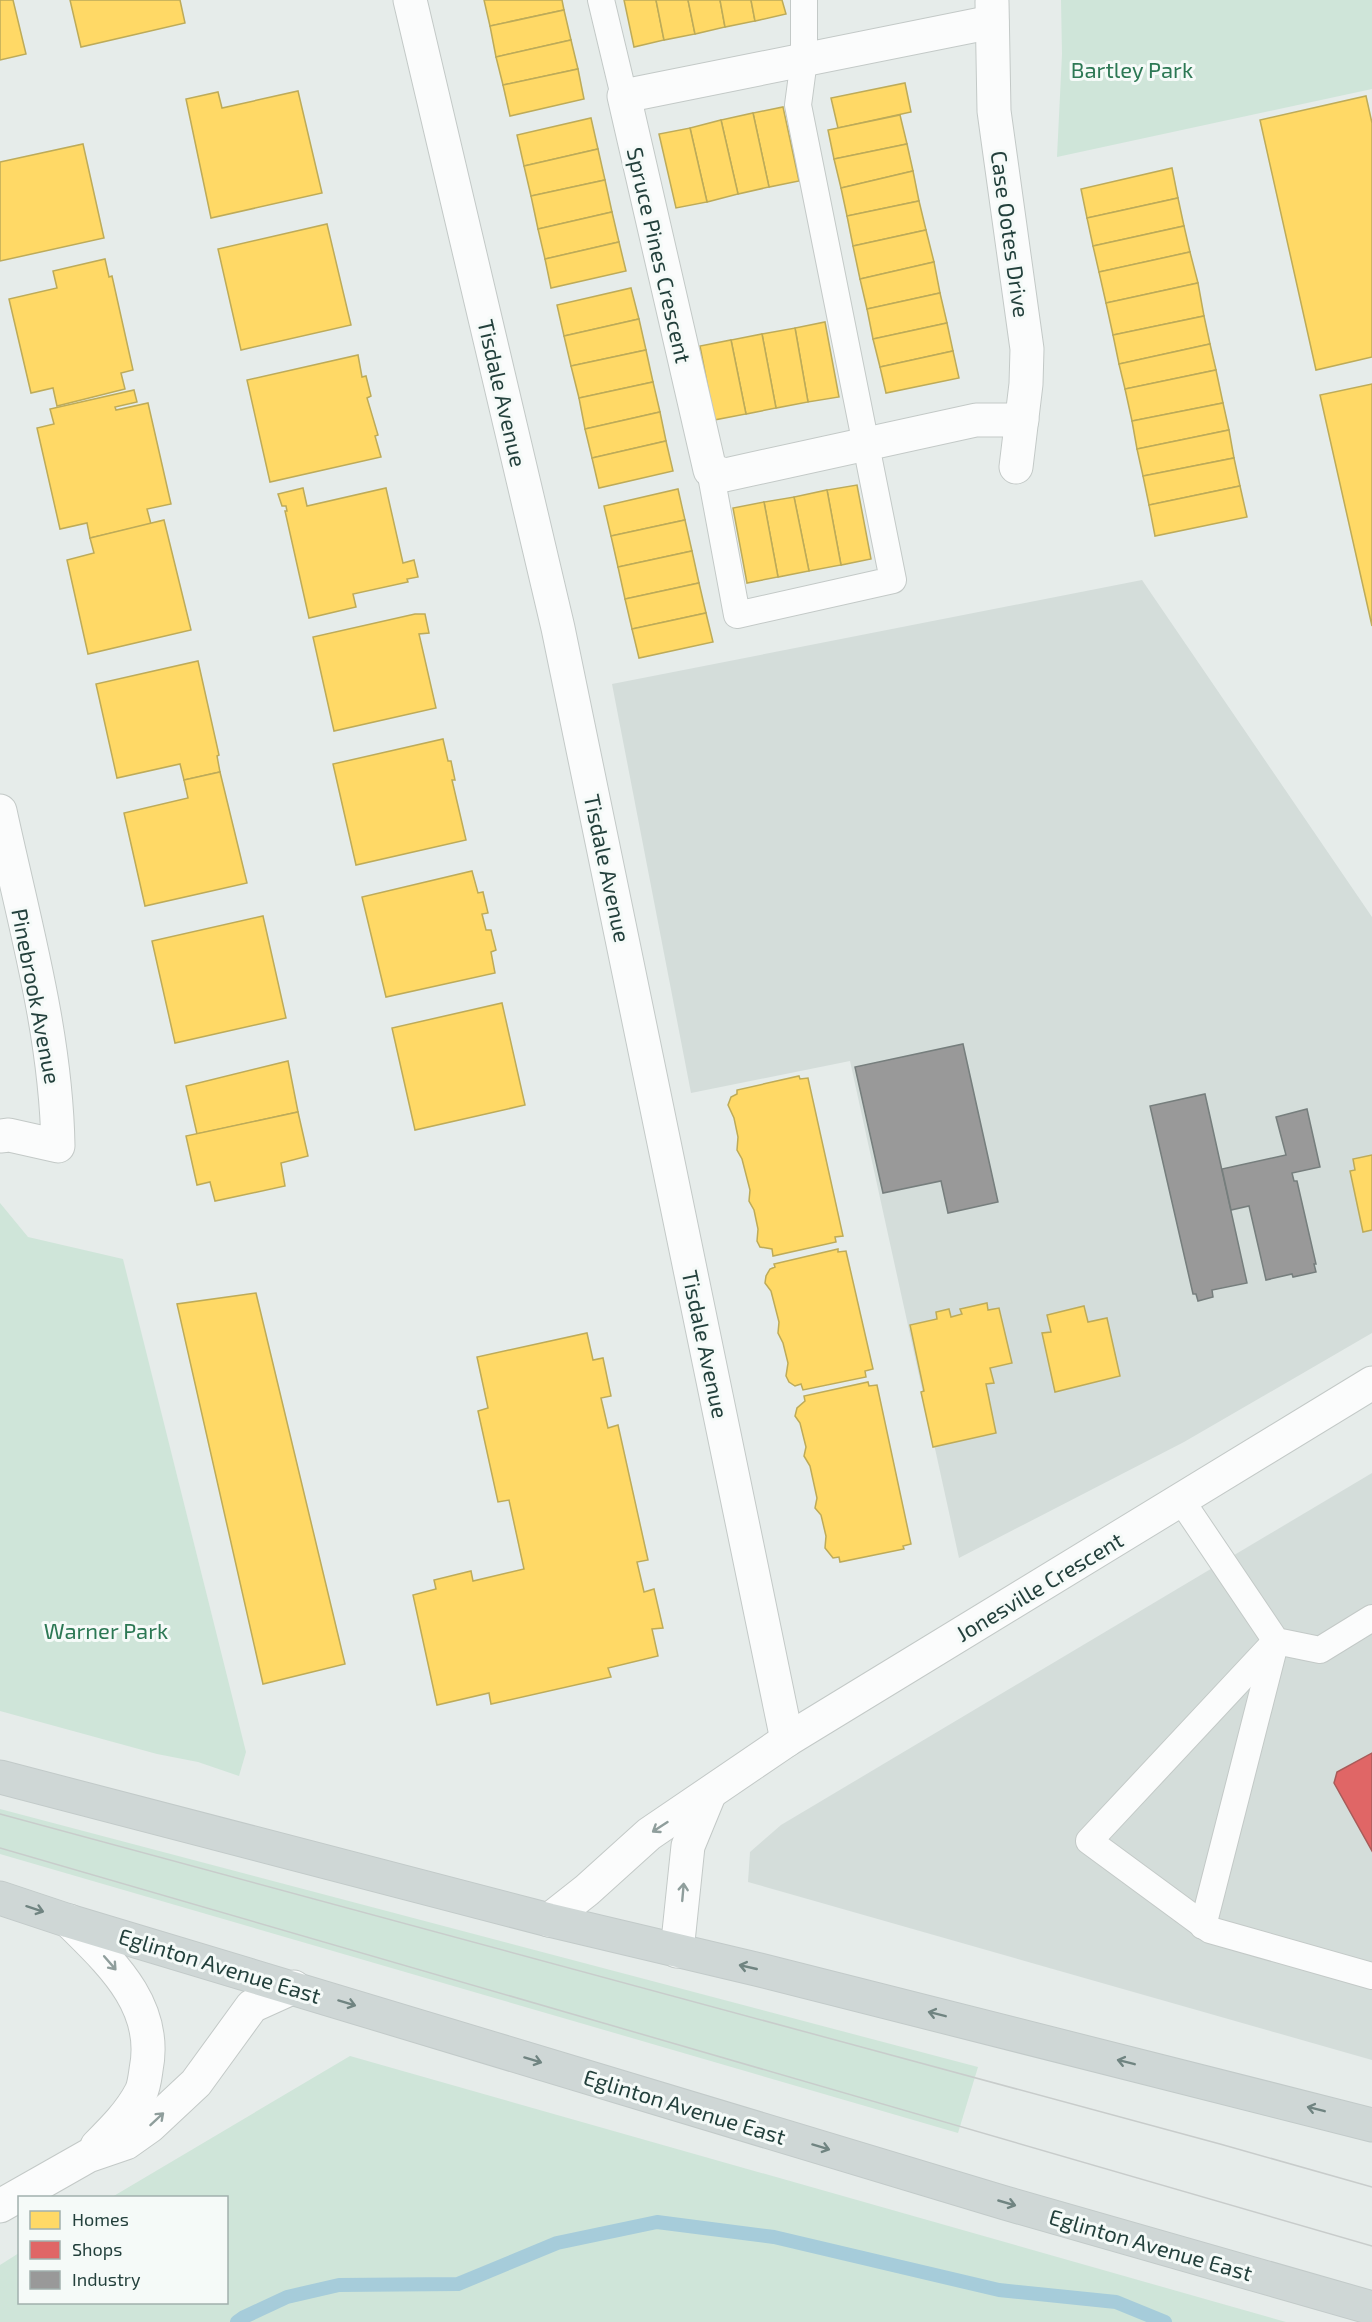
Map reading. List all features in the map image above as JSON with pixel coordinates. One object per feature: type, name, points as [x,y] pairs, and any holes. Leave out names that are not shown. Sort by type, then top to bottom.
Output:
[{"type":"main road","points":[[0,1777],[549,1920],[1372,2125]]},
{"type":"main road","name":"Eglinton Avenue East","points":[[0,1898],[69,1921],[1005,2203],[1372,2308]]},
{"type":"street","name":"Tisdale Avenue","points":[[410,0],[558,628],[787,1740]]},
{"type":"street","points":[[624,96],[804,60],[992,11]]},
{"type":"street","name":"Case Ootes Drive","points":[[992,11],[994,111],[1027,349],[1016,467]]},
{"type":"street","name":"Spruce Pines Crescent","points":[[624,96],[710,470]]},
{"type":"street","points":[[710,470],[725,475],[976,420],[1022,420]]},
{"type":"street","name":"Pinebrook Avenue","points":[[0,811],[50,1041],[57,1103],[58,1146],[9,1135],[0,1136]]},
{"type":"street","name":"Jonesville Crescent","points":[[549,1920],[587,1890],[649,1834],[787,1740],[1372,1383]]},
{"type":"street","points":[[677,1951],[688,1846],[709,1795]]},
{"type":"street","points":[[69,1921],[110,1962],[131,1988],[147,2034],[149,2057],[142,2090],[128,2113],[88,2156]]},
{"type":"street","points":[[0,2206],[88,2156],[126,2143],[150,2126],[196,2083],[252,2006],[294,1987]]},
{"type":"lane","points":[[601,0],[624,96]]},
{"type":"lane","points":[[710,470],[737,615],[893,580],[798,105],[804,60],[804,0]]},
{"type":"lane","points":[[1181,1500],[1276,1641],[1320,1650],[1372,1618]]},
{"type":"lane","points":[[1276,1641],[1089,1841],[1210,1930],[1372,1976]]},
{"type":"lane","points":[[1203,1926],[1276,1641]]},
{"type":"shaded area","points":[[1142,580],[1372,917],[1372,1333],[1184,1442],[959,1558],[850,1061],[691,1093],[612,684]]},
{"type":"shaded area","points":[[1372,1473],[1372,2060],[748,1882],[750,1852],[781,1825]]},
{"type":"green space","name":"Bartley Park","points":[[1061,0],[1372,0],[1372,89],[1057,157],[1062,54]]},
{"type":"green space","name":"Warner Park","points":[[0,1203],[28,1237],[123,1259],[246,1752],[239,1776],[198,1762],[157,1754],[0,1711]]},
{"type":"green space","points":[[0,1809],[978,2067],[958,2133],[0,1854]]},
{"type":"green space","points":[[350,2056],[1286,2322],[0,2322],[0,2265],[18,2254],[18,2304],[228,2304],[228,2196],[114,2196]]},
{"type":"building: Homes","points":[[0,0],[13,0],[26,54],[0,60]]},
{"type":"building: Homes","points":[[70,0],[180,0],[185,23],[81,47]]},
{"type":"building: Homes","points":[[484,0],[562,0],[564,10],[490,26]]},
{"type":"building: Homes","points":[[624,0],[656,0],[664,40],[634,47]]},
{"type":"building: Homes","points":[[656,0],[688,0],[695,34],[664,40]]},
{"type":"building: Homes","points":[[688,0],[720,0],[725,27],[695,34]]},
{"type":"building: Homes","points":[[720,0],[751,0],[755,21],[725,27]]},
{"type":"building: Homes","points":[[751,0],[782,0],[786,14],[755,21]]},
{"type":"building: Homes","points":[[564,10],[571,40],[496,57],[490,26]]},
{"type":"building: Homes","points":[[571,40],[578,69],[503,85],[496,57]]},
{"type":"building: Homes","points":[[578,69],[584,99],[510,116],[503,85]]},
{"type":"building: Homes","points":[[905,83],[911,112],[838,128],[831,98]]},
{"type":"building: Homes","points":[[298,91],[322,193],[211,218],[186,99],[218,92],[222,108]]},
{"type":"building: Homes","points":[[1366,96],[1372,123],[1372,357],[1316,370],[1260,120]]},
{"type":"building: Homes","points":[[783,107],[799,181],[769,187],[753,113]]},
{"type":"building: Homes","points":[[753,113],[769,187],[738,194],[721,120]]},
{"type":"building: Homes","points":[[900,115],[907,144],[834,159],[828,130]]},
{"type":"building: Homes","points":[[591,118],[598,149],[524,166],[517,135]]},
{"type":"building: Homes","points":[[721,120],[738,194],[707,202],[690,128]]},
{"type":"building: Homes","points":[[690,128],[707,202],[676,208],[659,134]]},
{"type":"building: Homes","points":[[83,144],[104,238],[0,261],[0,162]]},
{"type":"building: Homes","points":[[907,144],[913,171],[841,188],[834,159]]},
{"type":"building: Homes","points":[[598,149],[605,180],[531,196],[524,166]]},
{"type":"building: Homes","points":[[1172,168],[1178,198],[1087,218],[1081,189]]},
{"type":"building: Homes","points":[[913,171],[919,201],[847,216],[841,188]]},
{"type":"building: Homes","points":[[605,180],[612,212],[538,229],[531,196]]},
{"type":"building: Homes","points":[[1178,198],[1184,226],[1093,246],[1087,218]]},
{"type":"building: Homes","points":[[919,201],[926,230],[853,246],[847,216]]},
{"type":"building: Homes","points":[[612,212],[619,242],[545,259],[538,229]]},
{"type":"building: Homes","points":[[327,224],[351,325],[241,350],[218,249]]},
{"type":"building: Homes","points":[[1184,226],[1190,252],[1099,272],[1093,246]]},
{"type":"building: Homes","points":[[926,230],[934,262],[860,279],[853,246]]},
{"type":"building: Homes","points":[[619,242],[626,271],[551,288],[545,259]]},
{"type":"building: Homes","points":[[1190,252],[1198,283],[1106,303],[1099,272]]},
{"type":"building: Homes","points":[[105,259],[109,277],[112,276],[133,370],[121,373],[125,389],[57,406],[53,388],[31,393],[9,299],[57,288],[53,271]]},
{"type":"building: Homes","points":[[934,262],[940,293],[867,309],[860,279]]},
{"type":"building: Homes","points":[[1198,283],[1204,316],[1113,335],[1106,303]]},
{"type":"building: Homes","points":[[631,288],[639,319],[564,336],[557,305]]},
{"type":"building: Homes","points":[[940,293],[947,323],[873,339],[867,309]]},
{"type":"building: Homes","points":[[1204,316],[1210,344],[1119,364],[1113,335]]},
{"type":"building: Homes","points":[[639,319],[646,350],[571,366],[564,336]]},
{"type":"building: Homes","points":[[825,322],[839,397],[808,402],[795,328]]},
{"type":"building: Homes","points":[[947,323],[953,351],[880,367],[873,339]]},
{"type":"building: Homes","points":[[795,328],[808,402],[776,408],[762,334]]},
{"type":"building: Homes","points":[[762,334],[776,408],[746,414],[731,340]]},
{"type":"building: Homes","points":[[731,340],[746,414],[714,420],[700,346]]},
{"type":"building: Homes","points":[[1210,344],[1216,370],[1125,389],[1119,364]]},
{"type":"building: Homes","points":[[646,350],[653,382],[579,398],[571,366]]},
{"type":"building: Homes","points":[[953,351],[959,378],[886,393],[880,367]]},
{"type":"building: Homes","points":[[358,355],[362,377],[366,376],[371,396],[367,398],[378,435],[375,436],[381,457],[270,482],[247,380]]},
{"type":"building: Homes","points":[[1216,370],[1223,403],[1132,421],[1125,389]]},
{"type":"building: Homes","points":[[653,382],[660,412],[585,429],[579,398]]},
{"type":"building: Homes","points":[[1372,384],[1372,626],[1320,395]]},
{"type":"building: Homes","points":[[134,390],[137,402],[115,407],[116,410],[148,403],[171,504],[147,509],[151,524],[90,538],[87,523],[60,529],[37,428],[54,424],[50,409]]},
{"type":"building: Homes","points":[[1223,403],[1229,430],[1137,449],[1132,421]]},
{"type":"building: Homes","points":[[660,412],[666,441],[592,458],[585,429]]},
{"type":"building: Homes","points":[[1229,430],[1234,458],[1143,476],[1137,449]]},
{"type":"building: Homes","points":[[666,441],[673,471],[599,488],[592,458]]},
{"type":"building: Homes","points":[[1234,458],[1240,486],[1149,505],[1143,476]]},
{"type":"building: Homes","points":[[857,485],[871,559],[841,565],[827,490]]},
{"type":"building: Homes","points":[[1240,486],[1247,517],[1155,536],[1149,505]]},
{"type":"building: Homes","points":[[303,488],[307,506],[386,488],[403,563],[414,560],[418,577],[407,579],[408,582],[353,594],[356,607],[309,618],[285,511],[287,511],[286,506],[282,506],[278,494]]},
{"type":"building: Homes","points":[[678,489],[685,520],[611,536],[604,506]]},
{"type":"building: Homes","points":[[827,490],[841,565],[809,571],[794,497]]},
{"type":"building: Homes","points":[[794,497],[809,571],[778,577],[764,502]]},
{"type":"building: Homes","points":[[764,502],[778,577],[747,583],[733,508]]},
{"type":"building: Homes","points":[[164,520],[191,630],[88,654],[67,560],[94,553],[90,538]]},
{"type":"building: Homes","points":[[685,520],[692,551],[618,567],[611,536]]},
{"type":"building: Homes","points":[[692,551],[699,583],[625,599],[618,567]]},
{"type":"building: Homes","points":[[699,583],[706,613],[632,629],[625,599]]},
{"type":"building: Homes","points":[[706,613],[713,642],[639,658],[632,629]]},
{"type":"building: Homes","points":[[415,614],[425,614],[429,633],[419,634],[436,708],[334,731],[313,637]]},
{"type":"building: Homes","points":[[198,661],[219,755],[217,756],[220,772],[184,780],[180,764],[117,778],[96,684]]},
{"type":"building: Homes","points":[[443,739],[448,761],[451,761],[455,780],[452,780],[466,840],[356,865],[333,764]]},
{"type":"building: Homes","points":[[220,772],[247,883],[145,906],[124,813],[188,798],[184,780]]},
{"type":"building: Homes","points":[[472,871],[478,893],[483,892],[488,913],[482,914],[486,930],[491,930],[496,950],[491,952],[495,973],[386,997],[362,897]]},
{"type":"building: Homes","points":[[263,916],[286,1018],[175,1043],[152,941]]},
{"type":"building: Homes","points":[[502,1003],[525,1105],[415,1130],[392,1028]]},
{"type":"building: Homes","points":[[288,1061],[298,1112],[197,1134],[186,1086]]},
{"type":"building: Homes","points":[[799,1076],[800,1079],[808,1078],[843,1236],[835,1237],[836,1242],[773,1256],[772,1249],[760,1247],[757,1241],[758,1229],[754,1210],[749,1201],[750,1190],[742,1159],[737,1150],[738,1137],[734,1118],[728,1105],[731,1097],[737,1094],[737,1090]]},
{"type":"building: Homes","points":[[298,1112],[308,1156],[281,1163],[285,1186],[215,1201],[210,1182],[197,1185],[186,1136]]},
{"type":"building: Homes","points":[[1372,1155],[1372,1230],[1363,1232],[1350,1171],[1355,1170],[1353,1159]]},
{"type":"building: Homes","points":[[838,1249],[838,1252],[846,1251],[873,1369],[865,1371],[866,1377],[803,1390],[801,1384],[795,1386],[786,1376],[788,1363],[778,1333],[779,1322],[771,1291],[765,1283],[766,1276],[770,1269],[775,1267],[774,1264]]},
{"type":"building: Homes","points":[[256,1293],[345,1664],[263,1684],[177,1304]]},
{"type":"building: Homes","points":[[987,1303],[988,1310],[999,1308],[1012,1363],[990,1368],[994,1383],[986,1384],[996,1433],[933,1447],[910,1325],[937,1319],[936,1312],[949,1309],[951,1317],[962,1314],[960,1309]]},
{"type":"building: Homes","points":[[1084,1306],[1088,1322],[1107,1318],[1120,1376],[1055,1392],[1042,1333],[1051,1332],[1047,1315]]},
{"type":"building: Homes","points":[[587,1333],[593,1360],[603,1358],[611,1396],[601,1398],[608,1428],[618,1425],[648,1560],[637,1562],[644,1592],[654,1589],[663,1628],[652,1629],[658,1656],[608,1668],[611,1677],[491,1704],[489,1693],[437,1705],[413,1595],[436,1589],[434,1580],[471,1571],[473,1581],[524,1569],[509,1500],[498,1502],[478,1411],[488,1408],[477,1357]]},
{"type":"building: Homes","points":[[868,1382],[869,1386],[877,1385],[911,1544],[903,1546],[904,1549],[840,1562],[839,1557],[833,1558],[825,1548],[826,1536],[821,1515],[815,1508],[817,1498],[810,1466],[804,1456],[806,1447],[800,1423],[795,1416],[797,1408],[805,1401],[804,1396]]},
{"type":"building: Shops","points":[[1372,1753],[1372,1851],[1334,1783],[1337,1772]]},
{"type":"building: Industry","points":[[963,1044],[998,1202],[948,1213],[941,1181],[883,1193],[855,1067]]},
{"type":"building: Industry","points":[[1205,1094],[1247,1283],[1212,1290],[1213,1297],[1198,1301],[1196,1294],[1193,1294],[1150,1106]]},
{"type":"building: Industry","points":[[1307,1109],[1320,1167],[1292,1173],[1294,1181],[1297,1181],[1316,1272],[1293,1277],[1292,1274],[1266,1280],[1249,1206],[1231,1210],[1222,1169],[1286,1155],[1276,1117]]},
{"type":"waterway","points":[[237,2322],[287,2297],[339,2285],[458,2284],[557,2243],[657,2222],[774,2237],[999,2290],[1116,2302],[1165,2322]]},
{"type":"tram line","points":[[0,1814],[1372,2187]]},
{"type":"tram line","points":[[0,1848],[1372,2246]]}]
